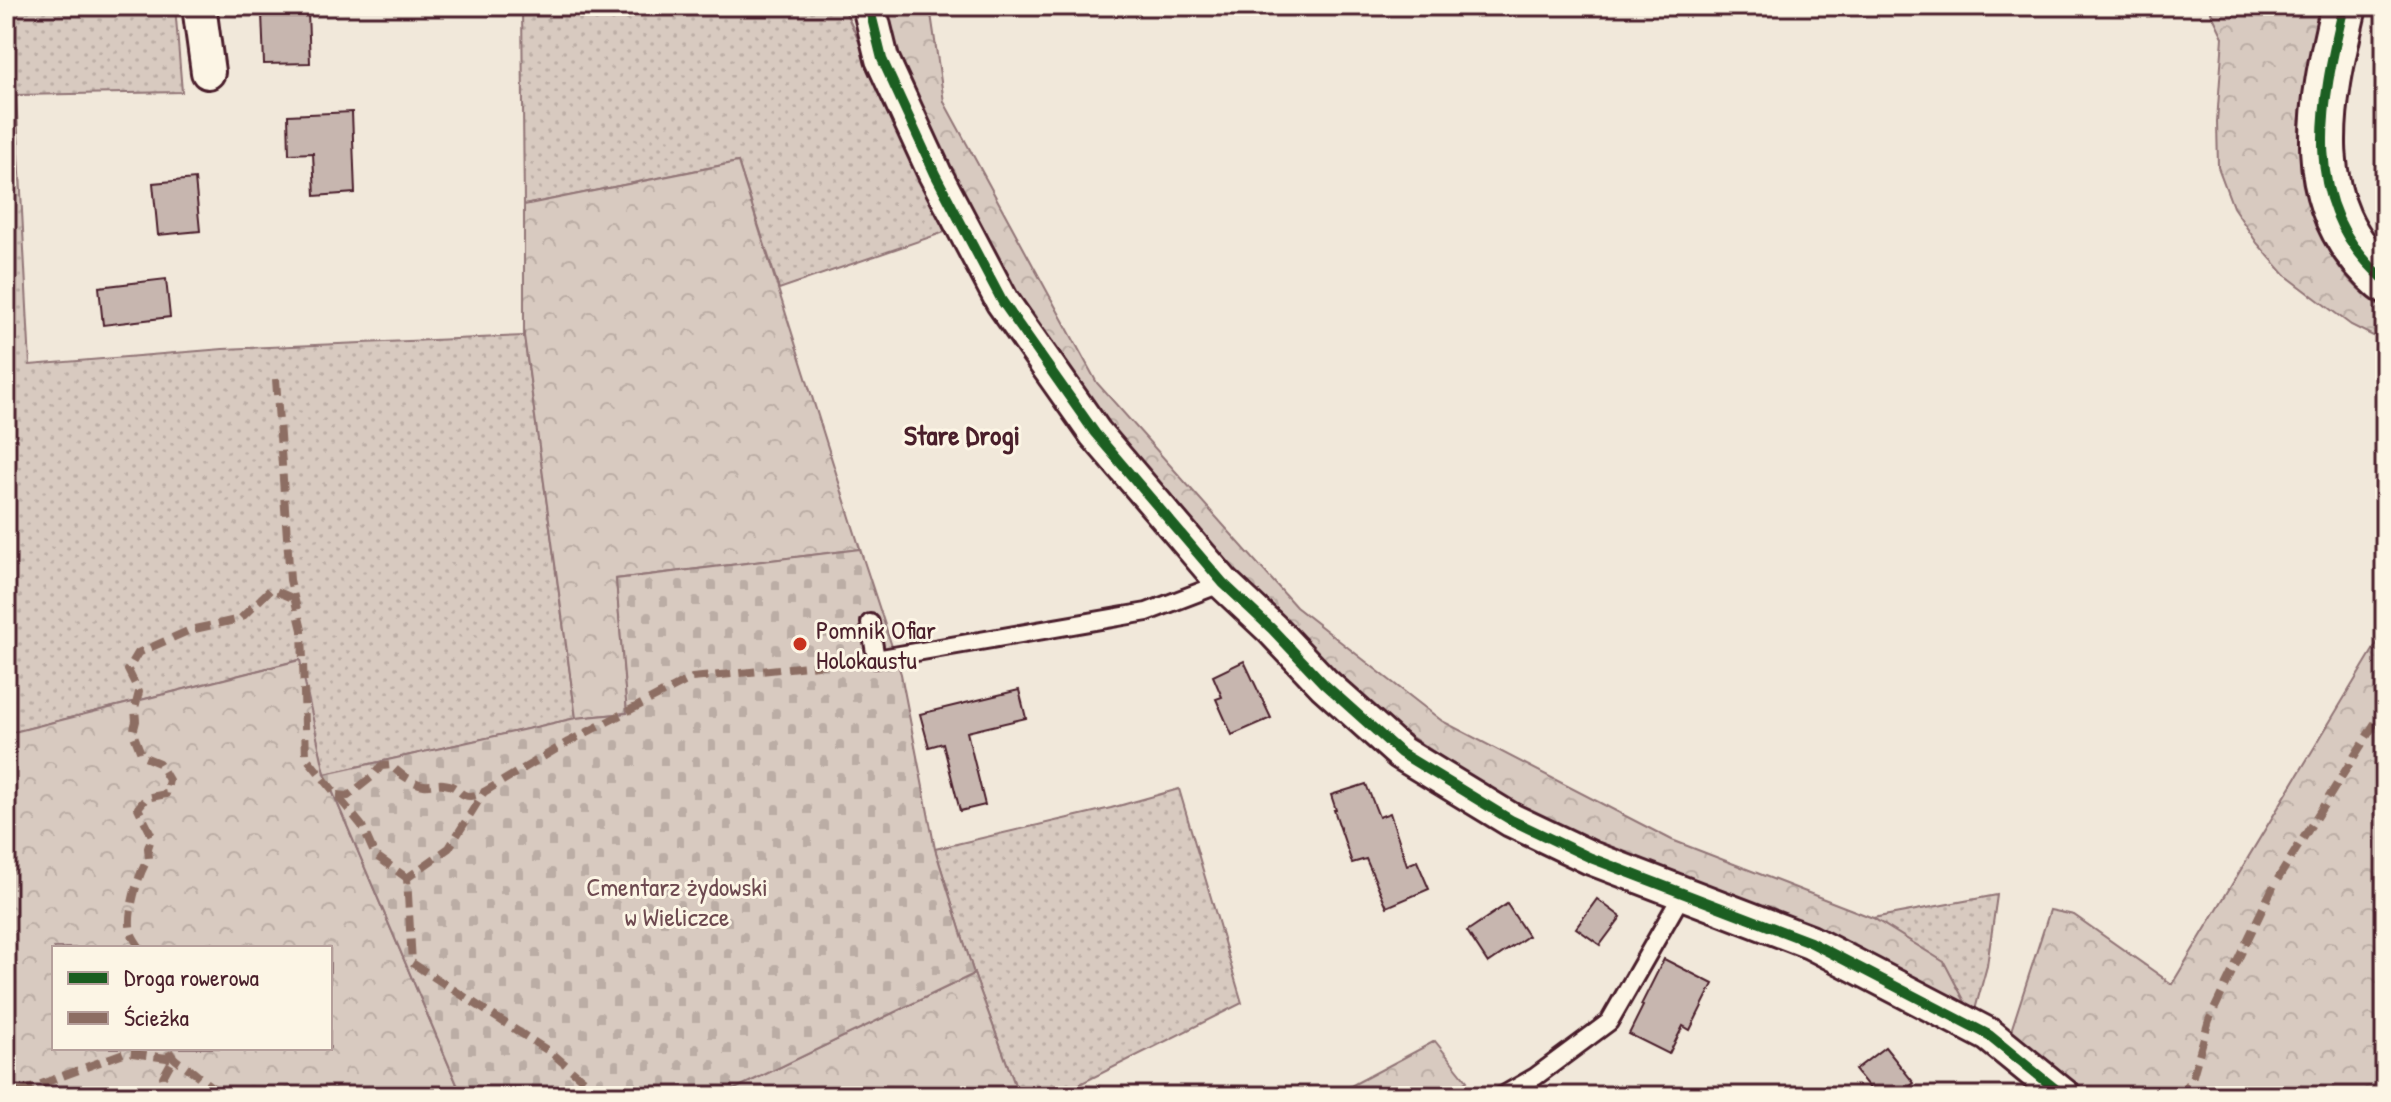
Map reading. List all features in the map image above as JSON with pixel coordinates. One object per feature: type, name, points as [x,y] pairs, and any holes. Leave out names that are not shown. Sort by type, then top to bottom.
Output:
[{"type":"street","points":[[199,6],[208,72]]},
{"type":"street","points":[[869,6],[882,59],[935,174],[1002,301],[1095,433],[1223,583],[1324,684],[1401,753],[1511,820],[1591,858],[1810,942],[1989,1035],[2064,1096]]},
{"type":"street","points":[[2344,6],[2322,129],[2325,181],[2344,234],[2358,254],[2385,280]]},
{"type":"lane","points":[[870,623],[876,659],[1147,612],[1223,583]]},
{"type":"lane","points":[[1502,1096],[1535,1077],[1609,1022],[1683,893]]},
{"type":"green space","points":[[6,6],[175,6],[182,92],[16,95],[30,365],[223,349],[524,336],[576,718],[325,774],[299,660],[6,734]]},
{"type":"green space","points":[[522,6],[843,6],[945,232],[779,289],[738,162],[524,205]]},
{"type":"green space","points":[[885,6],[936,6],[931,14],[944,102],[1097,383],[1296,607],[1442,721],[1672,840],[1873,918],[1944,962],[1973,1017],[1529,816],[1376,713],[1302,644],[1107,432],[1024,309],[944,168],[894,47]]},
{"type":"green space","points":[[2208,6],[2324,6],[2301,112],[2299,139],[2304,181],[2316,224],[2336,263],[2366,296],[2385,310],[2385,342],[2351,325],[2285,275],[2257,243],[2233,207],[2218,167],[2217,122],[2223,37]]},
{"type":"green space","points":[[738,162],[860,549],[616,579],[627,713],[576,718],[524,336],[524,205]]},
{"type":"green space","name":"Cmentarz żydowski w Wieliczce","points":[[860,549],[901,674],[935,849],[974,974],[720,1096],[462,1096],[325,774],[576,718],[627,713],[616,579]]},
{"type":"green space","points":[[2385,630],[2385,1096],[2081,1096],[2009,1037],[2050,910],[2074,915],[2172,984]]},
{"type":"green space","points":[[300,660],[325,774],[462,1096],[6,1096],[6,734]]},
{"type":"green space","points":[[1179,789],[1242,1003],[1056,1096],[1019,1096],[974,974],[935,849]]},
{"type":"green space","points":[[1997,895],[1987,966],[1973,1017],[1873,918]]},
{"type":"green space","points":[[974,974],[1019,1096],[720,1096]]},
{"type":"green space","points":[[1435,1041],[1467,1081],[1444,1096],[1332,1096]]},
{"type":"building","points":[[308,12],[310,63],[264,64],[262,13]]},
{"type":"building","points":[[352,112],[355,193],[315,196],[313,153],[289,154],[288,115]]},
{"type":"building","points":[[195,179],[200,231],[158,235],[153,183]]},
{"type":"building","points":[[166,279],[170,317],[103,325],[99,287]]},
{"type":"building","points":[[1244,661],[1271,718],[1232,735],[1216,699],[1222,697],[1213,676]]},
{"type":"building","points":[[1019,690],[1026,718],[967,732],[985,805],[960,811],[943,743],[929,747],[920,714]]},
{"type":"building","points":[[1366,784],[1379,817],[1390,813],[1407,865],[1417,861],[1429,889],[1387,907],[1366,859],[1352,863],[1331,795]]},
{"type":"building","points":[[1597,899],[1621,917],[1600,945],[1576,928]]},
{"type":"building","points":[[1507,904],[1528,936],[1488,963],[1467,931]]},
{"type":"building","points":[[1664,959],[1713,984],[1690,1030],[1683,1026],[1669,1054],[1629,1034]]},
{"type":"building","points":[[1885,1047],[1914,1083],[1898,1096],[1876,1096],[1855,1070]]},
{"type":"marked path","points":[[276,379],[290,580],[302,630],[306,757],[362,826],[375,855],[407,878]]},
{"type":"marked path","points":[[139,946],[132,933],[130,915],[138,882],[149,858],[152,836],[138,808],[146,798],[166,794],[169,780],[159,763],[142,756],[133,733],[139,692],[128,670],[138,653],[190,630],[240,619],[271,589],[295,599]]},
{"type":"marked path","points":[[602,1096],[553,1054],[412,963],[407,878],[449,848],[484,792],[568,742],[692,678],[876,659]]},
{"type":"marked path","points":[[2178,1096],[2192,1079],[2209,1020],[2274,885],[2385,707]]},
{"type":"marked path","points":[[337,795],[348,796],[381,766],[391,765],[419,784],[450,785],[469,796],[484,792]]},
{"type":"marked path","points":[[169,1051],[208,1085],[233,1096]]},
{"type":"marked path","points":[[24,1096],[23,1091],[126,1052],[173,1059],[163,1077],[168,1096]]},
{"type":"marked path","points":[[6,1093],[23,1091]]},
{"type":"cycle path","points":[[869,6],[882,59],[935,174],[1002,301],[1095,433],[1223,583],[1324,684],[1401,753],[1511,820],[1591,858],[1810,942],[1989,1035],[2064,1096]]},
{"type":"cycle path","points":[[2344,6],[2328,80],[2324,116],[2323,152],[2328,186],[2339,219],[2357,251],[2385,280]]},
{"type":"place","name":"Pomnik Ofiar Holokaustu","points":[[800,644]]},
{"type":"district","name":"Stare Drogi","points":[[962,435]]}]
